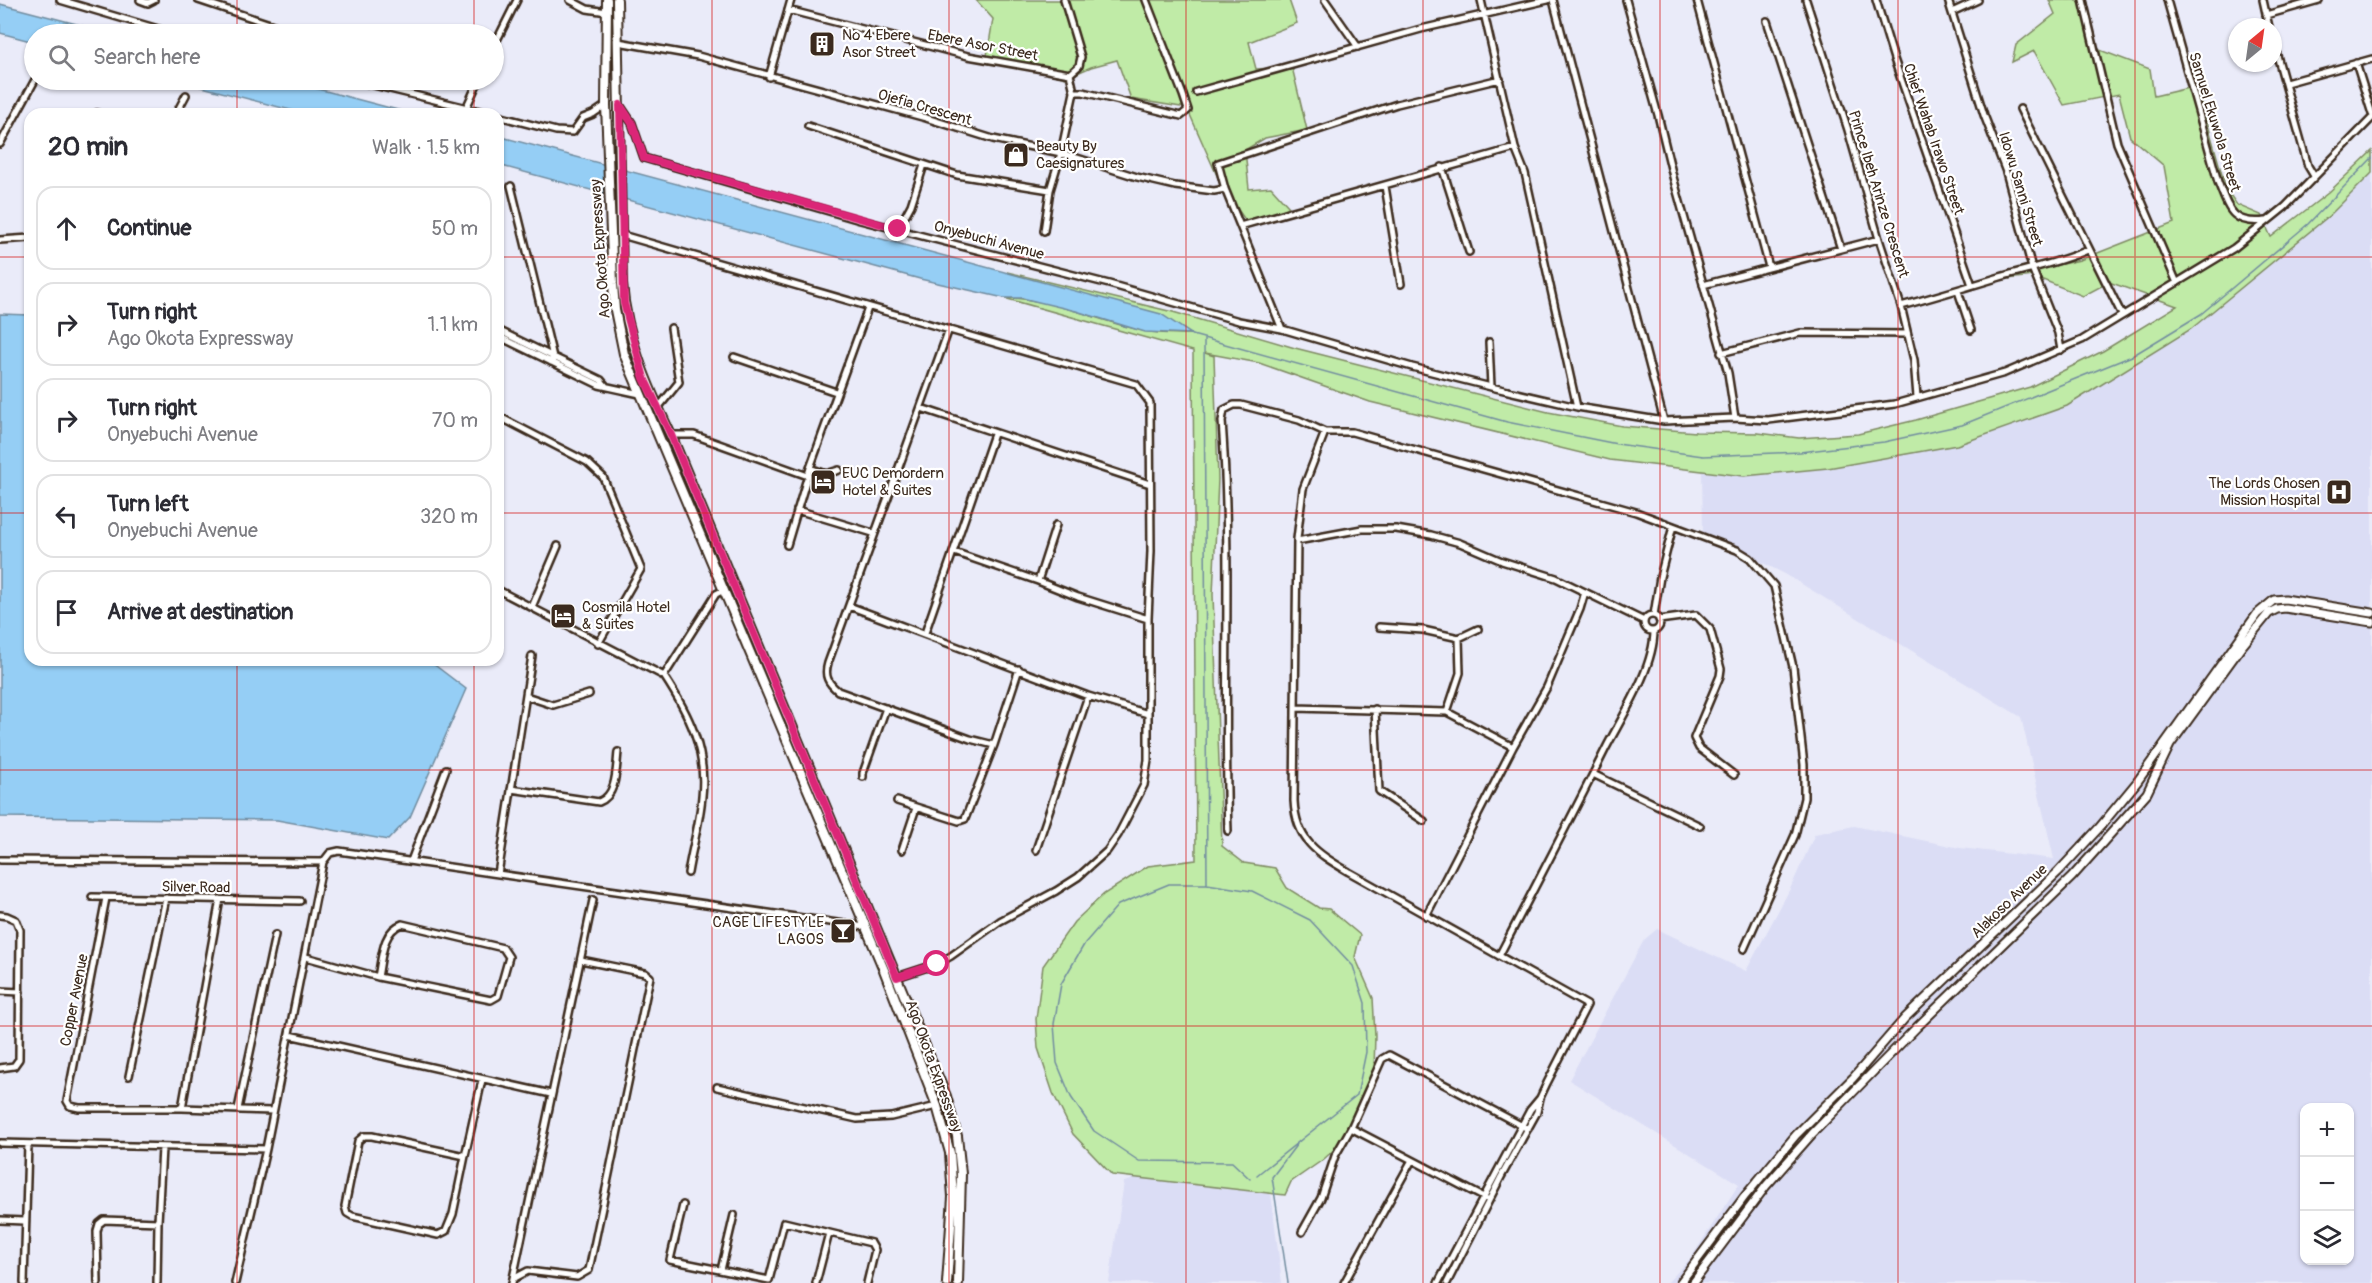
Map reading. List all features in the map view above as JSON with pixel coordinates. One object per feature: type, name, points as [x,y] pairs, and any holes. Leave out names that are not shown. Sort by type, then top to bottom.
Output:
[{"type":"main road","name":"Ago Okota Expressway","points":[[608,0],[606,121],[613,284],[624,354],[865,927],[937,1106],[950,1153],[953,1197],[947,1283]]},
{"type":"main road","name":"Ago Okota Expressway","points":[[617,0],[622,253],[627,322],[644,378],[671,435],[946,1096],[957,1136],[961,1174],[959,1280]]},
{"type":"main road","points":[[612,255],[622,253]]},
{"type":"street","points":[[60,0],[141,24]]},
{"type":"street","points":[[140,0],[147,3],[154,0]]},
{"type":"street","points":[[198,0],[270,24]]},
{"type":"street","points":[[504,26],[517,0]]},
{"type":"street","points":[[570,0],[587,9],[607,12]]},
{"type":"street","points":[[769,77],[791,0]]},
{"type":"street","points":[[1044,231],[1050,190],[1061,153],[1074,92],[1070,74],[1079,66],[1081,57],[1063,0]]},
{"type":"street","points":[[1074,92],[1083,92],[1181,116],[1186,114],[1188,110],[1183,94],[1146,0]]},
{"type":"street","points":[[1325,0],[1358,47]]},
{"type":"street","points":[[1481,0],[1515,148],[1525,173],[1577,407]]},
{"type":"street","points":[[1196,92],[1421,29],[1550,0],[1664,421]]},
{"type":"street","points":[[1626,0],[1732,392],[1735,418]]},
{"type":"street","points":[[1697,0],[1769,267]]},
{"type":"street","name":"Prince Ibeh Arinze Crescent","points":[[1806,0],[1901,306],[1914,360],[1917,397]]},
{"type":"street","name":"Chief Wahab Irawo Street","points":[[1876,0],[1972,285]]},
{"type":"street","name":"Idowu Sanni Street","points":[[1948,0],[1984,115],[2006,172],[2032,268],[2049,307],[2061,350]]},
{"type":"street","points":[[1952,12],[1978,0]]},
{"type":"street","points":[[2083,0],[2117,143],[2177,283]]},
{"type":"street","name":"Samuel Ekuwola Street","points":[[2167,0],[2218,182],[2226,202],[2235,215],[2247,223],[2268,221]]},
{"type":"street","points":[[2263,0],[2267,18]]},
{"type":"street","points":[[2266,15],[2319,0]]},
{"type":"street","name":"Ebere Asor Street","points":[[788,10],[968,56],[1070,74]]},
{"type":"street","points":[[1767,21],[1841,249]]},
{"type":"street","name":"Ojefia Crescent","points":[[618,42],[698,56],[926,118],[993,139],[1061,153],[1137,177],[1175,186],[1222,190]]},
{"type":"street","points":[[2286,83],[2372,58]]},
{"type":"street","points":[[2356,63],[2372,116]]},
{"type":"street","points":[[2282,70],[2308,166],[2314,176]]},
{"type":"street","points":[[1282,329],[1222,190],[1217,166],[1219,162],[1397,104],[1500,79]]},
{"type":"street","points":[[0,144],[29,90]]},
{"type":"street","points":[[396,90],[472,108]]},
{"type":"street","points":[[466,106],[474,90]]},
{"type":"street","points":[[179,108],[186,95]]},
{"type":"street","points":[[504,118],[556,131],[573,132],[583,118],[606,105]]},
{"type":"street","name":"Onyebuchi Avenue","points":[[620,105],[632,123],[644,158],[1239,321],[1282,329],[1393,362],[1577,407],[1664,421],[1735,418],[1768,420],[1896,404],[1984,380],[2061,350],[2096,332],[2234,248],[2268,221],[2372,116]]},
{"type":"street","points":[[2020,109],[2122,315]]},
{"type":"street","points":[[808,126],[957,175],[1050,190]]},
{"type":"street","points":[[1239,226],[1515,148]]},
{"type":"street","points":[[898,229],[910,205],[924,165]]},
{"type":"street","points":[[1442,167],[1468,252]]},
{"type":"street","points":[[511,186],[552,359]]},
{"type":"street","points":[[1385,186],[1401,284]]},
{"type":"street","points":[[622,235],[1136,384],[1150,403],[1152,426],[1148,760],[1144,785],[1119,835],[1107,851],[1078,877],[1000,921],[937,964],[897,977]]},
{"type":"street","points":[[0,240],[24,238]]},
{"type":"street","points":[[1702,285],[1879,239]]},
{"type":"street","points":[[1901,306],[2060,262],[2088,250]]},
{"type":"street","points":[[1958,291],[1971,330]]},
{"type":"street","points":[[787,545],[810,468],[868,308]]},
{"type":"street","points":[[658,408],[679,382],[671,328]]},
{"type":"street","points":[[949,329],[873,533],[825,671],[831,686],[838,691],[970,739],[994,745]]},
{"type":"street","points":[[504,333],[552,359]]},
{"type":"street","points":[[1721,353],[1800,333],[1907,334]]},
{"type":"street","points":[[504,339],[601,380],[606,386],[640,394]]},
{"type":"street","points":[[1490,342],[1491,387]]},
{"type":"street","points":[[734,357],[836,392]]},
{"type":"street","points":[[1228,831],[1226,701],[1228,549],[1222,413],[1234,405],[1241,405],[1299,420],[1325,432],[1352,432],[1636,512],[1737,550],[1750,558],[1774,586],[1793,667],[1804,765],[1802,812],[1796,835],[1744,949]]},
{"type":"street","points":[[921,408],[1150,484]]},
{"type":"street","points":[[504,419],[587,462],[603,477],[640,568],[598,644]]},
{"type":"street","points":[[1325,432],[1303,489],[1297,541],[1294,810],[1304,837],[1317,852],[1327,858],[1587,1005],[1540,1098],[1537,1112],[1489,1200],[1448,1283]]},
{"type":"street","points":[[925,633],[994,434]]},
{"type":"street","points":[[671,435],[694,435],[808,476]]},
{"type":"street","points":[[810,468],[826,474],[839,470]]},
{"type":"street","points":[[797,510],[873,533]]},
{"type":"street","points":[[1038,582],[1056,525]]},
{"type":"street","points":[[1498,956],[1639,683],[1654,644],[1654,631],[1659,625],[1657,618],[1660,577],[1673,526]]},
{"type":"street","points":[[1297,541],[1362,529],[1416,532],[1460,543],[1502,561],[1556,578],[1644,621],[1646,628],[1654,631]]},
{"type":"street","points":[[532,607],[558,546]]},
{"type":"street","points":[[954,552],[1148,619]]},
{"type":"street","points":[[664,676],[716,594],[723,590]]},
{"type":"street","points":[[1426,916],[1513,747],[1547,687],[1585,592]]},
{"type":"street","points":[[504,593],[598,644],[664,676],[689,717],[700,752],[702,796],[688,873]]},
{"type":"street","name":"Alakoso Avenue","points":[[1680,1283],[1771,1163],[1796,1135],[1853,1078],[1905,1018],[1966,962],[2011,915],[2058,873],[2137,782],[2234,644],[2265,606],[2274,600],[2285,599],[2372,613]]},
{"type":"street","points":[[849,606],[1088,696],[1148,714]]},
{"type":"street","name":"Alakoso Avenue","points":[[1693,1283],[1773,1178],[1812,1134],[2072,877],[2149,791],[2170,745],[2235,654],[2269,613],[2285,608],[2372,622]]},
{"type":"street","points":[[1644,621],[1649,616],[1657,618],[1696,615],[1710,629],[1718,654],[1720,676],[1694,738],[1704,752],[1734,775]]},
{"type":"street","points":[[1379,627],[1423,630],[1459,638],[1478,629]]},
{"type":"street","points":[[1447,712],[1460,673],[1459,638]]},
{"type":"street","points":[[498,874],[532,656]]},
{"type":"street","points":[[897,801],[959,821],[965,819],[994,745],[1019,669]]},
{"type":"street","points":[[526,696],[553,705],[588,694]]},
{"type":"street","points":[[1036,850],[1088,696]]},
{"type":"street","points":[[863,777],[886,708]]},
{"type":"street","points":[[1295,708],[1447,712],[1513,747]]},
{"type":"street","points":[[1375,709],[1377,786],[1379,790],[1424,821]]},
{"type":"street","points":[[511,789],[599,802],[607,799],[612,791],[618,752]]},
{"type":"street","points":[[411,861],[446,768]]},
{"type":"street","points":[[1593,774],[1700,826]]},
{"type":"street","points":[[2137,782],[2149,791]]},
{"type":"street","points":[[902,850],[916,807]]},
{"type":"street","points":[[235,1283],[266,1149],[306,957],[323,862],[330,853],[339,851],[865,927]]},
{"type":"street","points":[[0,860],[323,862]]},
{"type":"street","name":"Silver Road","points":[[92,897],[300,901]]},
{"type":"street","name":"Copper Avenue","points":[[106,898],[67,1101],[70,1106],[79,1108],[182,1108]]},
{"type":"street","points":[[129,1076],[166,898]]},
{"type":"street","points":[[220,899],[182,1108],[273,1111]]},
{"type":"street","points":[[513,1281],[593,900]]},
{"type":"street","points":[[0,915],[16,920],[20,930],[19,1059],[14,1066],[0,1068]]},
{"type":"street","points":[[306,957],[378,977],[491,1000],[498,996],[509,957],[503,948],[402,924],[393,927],[388,934],[378,977]]},
{"type":"street","points":[[238,1109],[275,935]]},
{"type":"street","points":[[513,1281],[528,1271],[577,1277],[589,1270],[650,977],[645,973],[581,960]]},
{"type":"street","points":[[1966,962],[1976,971]]},
{"type":"street","points":[[0,991],[20,992]]},
{"type":"street","points":[[289,1035],[551,1094]]},
{"type":"street","points":[[1302,1232],[1321,1198],[1335,1156],[1382,1059],[1389,1055],[1528,1129]]},
{"type":"street","points":[[1853,1078],[1862,1084]]},
{"type":"street","points":[[465,1156],[364,1136],[358,1141],[345,1206],[347,1213],[351,1216],[438,1235],[446,1231],[453,1214],[482,1080]]},
{"type":"street","points":[[717,1087],[857,1119],[891,1117],[937,1106]]},
{"type":"street","points":[[1438,1283],[1533,1104],[1540,1098]]},
{"type":"street","points":[[1350,1128],[1489,1200]]},
{"type":"street","points":[[0,1143],[266,1149]]},
{"type":"street","points":[[24,1283],[28,1144]]},
{"type":"street","points":[[157,1283],[162,1148]]},
{"type":"street","points":[[1344,1283],[1412,1160]]},
{"type":"street","points":[[683,1205],[670,1260],[769,1280],[784,1222],[868,1241],[875,1250],[867,1283]]},
{"type":"street","points":[[721,1270],[734,1215]]},
{"type":"street","points":[[0,1220],[24,1221]]},
{"type":"street","points":[[98,1283],[97,1231],[99,1224],[104,1220],[158,1222]]},
{"type":"street","points":[[816,1283],[829,1233]]},
{"type":"street","points":[[518,1258],[528,1271]]},
{"type":"shaded area","points":[[2372,173],[2372,1283],[1667,1283],[1691,1258],[1739,1184],[1569,1080],[1644,940],[1657,929],[1746,971],[1791,887],[1815,834],[1854,826],[1960,848],[2054,859],[2021,717],[1785,574],[1703,533],[1702,470],[1744,476],[1957,445],[2330,215]]},
{"type":"shaded area","points":[[1134,1168],[1250,1169],[1271,1194],[1282,1283],[1109,1283],[1124,1182],[1131,1180]]},
{"type":"green space","points":[[976,0],[1289,0],[1297,23],[1249,42],[1256,69],[1292,67],[1307,130],[1265,138],[1245,150],[1249,189],[1271,187],[1289,207],[1248,224],[1222,187],[1187,108],[1131,99],[1117,60],[1091,67],[1066,78],[987,56],[993,19]]},
{"type":"green space","points":[[2049,0],[2087,0],[2097,49],[2150,69],[2154,96],[2197,86],[2226,189],[2237,205],[2261,215],[2271,237],[2328,193],[2372,151],[2372,173],[2330,215],[2191,329],[2067,406],[1957,445],[1828,468],[1744,476],[1610,460],[1370,402],[1259,363],[1205,353],[1214,356],[1218,479],[1213,595],[1222,846],[1244,863],[1275,868],[1287,888],[1319,908],[1329,909],[1360,935],[1355,957],[1373,998],[1374,1069],[1352,1133],[1324,1159],[1291,1182],[1285,1195],[1112,1175],[1073,1134],[1053,1093],[1038,1048],[1036,1019],[1043,966],[1074,922],[1104,894],[1148,866],[1196,860],[1193,351],[1004,298],[1057,306],[1144,331],[1190,334],[1007,272],[1173,312],[1295,348],[1548,412],[1622,426],[1696,432],[1758,433],[1799,438],[1858,434],[1916,420],[2030,387],[2103,351],[2177,306],[2109,282],[2083,296],[2033,276],[1981,282],[2080,260],[2174,223],[2164,166],[2130,137],[2119,94],[2064,105],[2034,51],[2012,62],[2016,45],[2055,14]]},
{"type":"water","points":[[0,4],[77,24],[24,24],[24,39],[0,33]]},
{"type":"water","points":[[214,90],[322,90],[390,108],[283,108]]},
{"type":"water","points":[[504,138],[1161,314],[1191,334],[1145,332],[1076,311],[1022,298],[1004,298],[920,279],[504,167]]},
{"type":"water","points":[[0,314],[24,315],[24,666],[436,666],[466,689],[410,817],[388,840],[277,820],[0,817]]},
{"type":"waterway","points":[[1189,334],[1507,422],[1617,444],[1703,456],[1800,452],[1884,442],[1962,425],[2132,356],[2201,314],[2308,224],[2372,158]]},
{"type":"waterway","points":[[1204,339],[1207,883]]},
{"type":"waterway","points":[[1250,1179],[1232,1162],[1139,1161],[1094,1131],[1071,1097],[1057,1063],[1054,1024],[1061,984],[1085,943],[1118,905],[1169,884],[1207,884],[1252,891],[1310,920],[1353,966],[1365,1003],[1366,1052],[1357,1095],[1257,1175]]},
{"type":"waterway","points":[[1288,1283],[1272,1177],[1297,1144]]},
{"type":"place","name":"No 4 Ebere Asor Street","points":[[822,44]]},
{"type":"place","name":"Beauty By Caesignatures","points":[[1016,155]]},
{"type":"place","name":"EUC Demordern Hotel & Suites","points":[[823,482]]},
{"type":"place","name":"The Lords Chosen Mission Hospital","points":[[2339,492]]},
{"type":"place","name":"Cosmila Hotel & Suites","points":[[563,616]]},
{"type":"place","name":"CAGE LIFESTYLE LAGOS","points":[[843,931]]},
{"type":"route","points":[[898,229],[644,158],[632,123],[620,105],[622,284],[627,322],[644,378],[671,435],[897,977],[937,964]]}]
